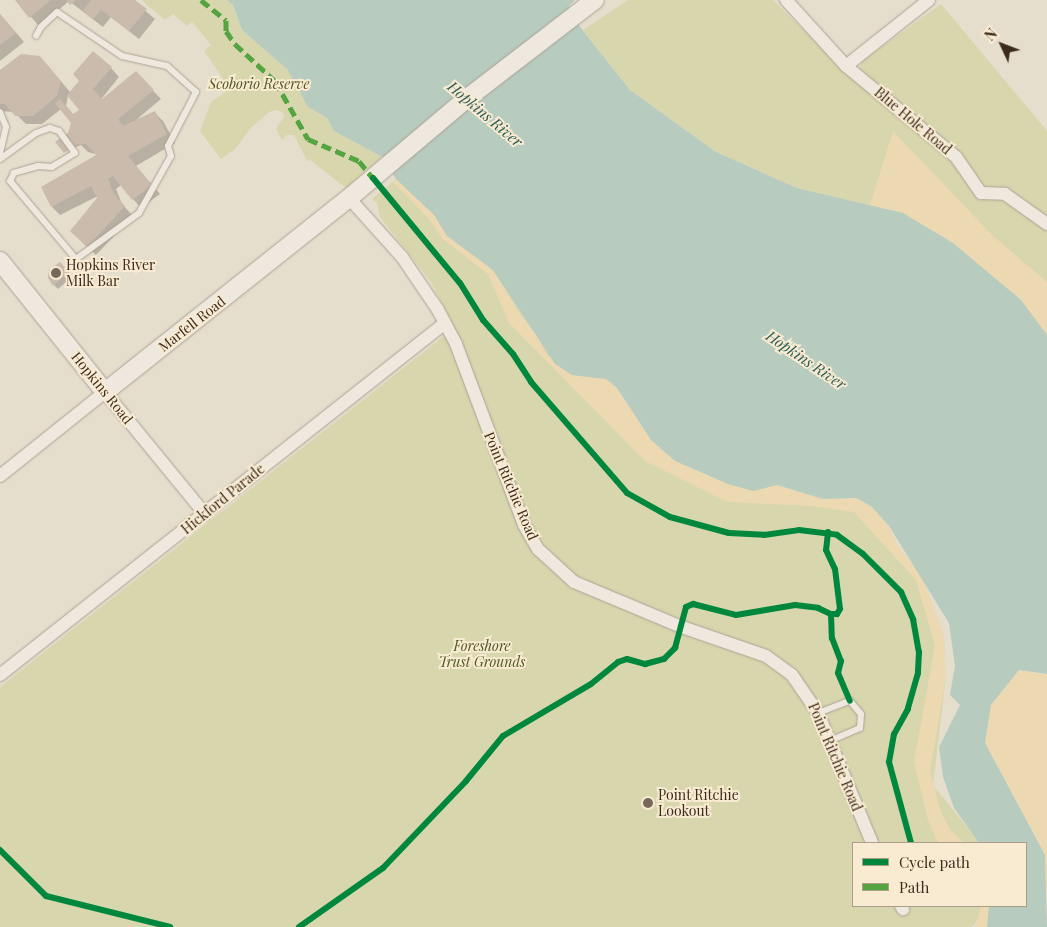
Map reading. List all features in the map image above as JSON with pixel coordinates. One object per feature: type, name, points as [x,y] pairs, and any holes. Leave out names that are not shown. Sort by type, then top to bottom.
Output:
[{"type":"street","name":"Marfell Road","points":[[0,476],[349,198],[465,100],[595,0]]},
{"type":"street","name":"Blue Hole Road","points":[[786,0],[846,66],[956,157],[981,193],[1005,194],[1047,224]]},
{"type":"street","points":[[846,66],[929,0]]},
{"type":"street","name":"Point Ritchie Road","points":[[349,198],[402,257],[445,323],[456,344],[527,531],[551,563],[574,582],[586,588],[679,626],[766,656],[792,675],[818,713],[872,842]]},
{"type":"street","name":"Hopkins Road","points":[[0,261],[205,514]]},
{"type":"street","name":"Hickford Parade","points":[[0,675],[445,323]]},
{"type":"lane","points":[[0,159],[36,133],[50,128],[59,131],[75,153],[52,167],[38,166],[14,173],[10,181],[76,258],[139,213],[171,156],[168,146],[196,92],[167,66],[122,56],[57,12],[41,26],[36,36]]},
{"type":"lane","points":[[0,112],[6,127],[0,153]]},
{"type":"lane","points":[[818,713],[850,701],[861,714],[860,728],[829,741]]},
{"type":"green space","name":"Scoborio Reserve","points":[[141,0],[227,0],[233,5],[242,30],[287,69],[308,107],[327,118],[334,131],[382,157],[346,188],[310,160],[307,161],[294,135],[287,135],[282,140],[276,129],[284,117],[283,112],[276,110],[269,112],[251,128],[235,149],[221,159],[200,131],[211,102],[230,89],[204,51],[211,45],[192,22],[187,26],[173,14],[165,20]]},
{"type":"green space","points":[[628,0],[773,0],[855,81],[862,61],[941,4],[1047,131],[1047,335],[1011,292],[903,213],[797,188],[716,152],[630,90],[583,30]]},
{"type":"green space","name":"Foreshore Trust Grounds","points":[[396,179],[467,254],[493,270],[676,461],[848,505],[922,576],[944,637],[946,677],[933,785],[979,842],[852,842],[852,907],[988,907],[972,927],[0,927],[0,687],[439,340],[453,324],[431,282],[380,217],[377,203],[372,199]]},
{"type":"sand","points":[[893,131],[993,236],[1047,282],[1047,335],[1021,300],[989,274],[903,213],[870,205]]},
{"type":"sand","points":[[401,175],[498,277],[517,310],[539,338],[545,353],[572,375],[606,379],[617,388],[651,440],[728,484],[753,491],[777,485],[823,499],[856,498],[871,506],[889,526],[898,546],[922,576],[944,637],[946,677],[930,772],[941,812],[951,831],[964,842],[939,842],[936,839],[928,820],[914,762],[935,645],[916,580],[854,512],[811,506],[727,502],[645,461],[509,323],[488,274],[443,239],[429,219],[393,182]]},
{"type":"sand","points":[[1019,670],[1047,674],[1047,900],[1045,855],[985,743],[991,705]]},
{"type":"sand","points":[[981,907],[998,907],[987,927],[975,927]]},
{"type":"water","name":"Hopkins River","points":[[227,0],[575,0],[569,6],[577,23],[630,90],[716,152],[797,188],[903,213],[953,243],[1021,300],[1047,335],[1047,674],[1019,670],[991,705],[985,743],[1045,855],[1047,927],[987,927],[989,907],[1027,907],[1027,842],[978,842],[954,808],[943,777],[939,747],[960,705],[950,695],[955,666],[949,623],[889,526],[871,506],[856,498],[823,499],[777,485],[753,491],[728,484],[675,461],[651,440],[617,388],[606,379],[572,375],[555,364],[493,270],[447,236],[434,215],[396,179],[382,157],[334,131],[327,118],[308,107],[287,69],[242,30],[233,5]]},
{"type":"building","points":[[15,0],[51,0],[29,18]]},
{"type":"building","points":[[66,0],[76,0],[70,5]]},
{"type":"building","points":[[91,0],[135,0],[147,9],[129,31],[101,10],[93,19],[83,11]]},
{"type":"building","points":[[0,14],[16,33],[0,45]]},
{"type":"building","points":[[93,51],[112,67],[93,89],[102,99],[136,71],[154,90],[118,119],[123,126],[155,111],[167,134],[128,156],[152,185],[132,200],[113,176],[108,179],[114,194],[125,206],[87,247],[70,231],[97,198],[91,186],[51,207],[41,187],[96,155],[86,144],[78,144],[64,153],[55,142],[68,133],[71,123],[55,103],[60,99],[73,114],[79,110],[67,95],[79,81],[73,74]]},
{"type":"building","points":[[21,54],[40,56],[61,81],[57,96],[33,116],[15,116],[5,104],[0,104],[0,70]]},
{"type":"building","points":[[60,262],[69,272],[53,286],[48,278],[49,270]]},
{"type":"marked path","points":[[201,0],[226,20],[226,31],[235,44],[275,81],[308,139],[359,161],[373,178]]},
{"type":"cycle path","points":[[373,178],[460,283],[483,320],[513,354],[531,382],[627,493],[670,517],[729,533],[764,535],[799,530],[837,535],[863,554],[901,592],[913,619],[919,652],[918,673],[908,709],[894,734],[889,762],[911,842]]},
{"type":"cycle path","points":[[828,532],[826,550],[835,569],[840,609],[837,614],[831,614],[832,638],[841,661],[838,673],[850,701]]},
{"type":"cycle path","points":[[299,927],[383,868],[466,781],[503,736],[591,684],[618,662],[627,659],[645,664],[664,659],[675,648],[686,607],[693,604],[736,615],[795,605],[818,608],[831,614]]},
{"type":"cycle path","points":[[0,850],[46,896],[170,927]]},
{"type":"place","name":"Hopkins River Milk Bar","points":[[56,273]]},
{"type":"place","name":"Point Ritchie Lookout","points":[[648,803]]}]
